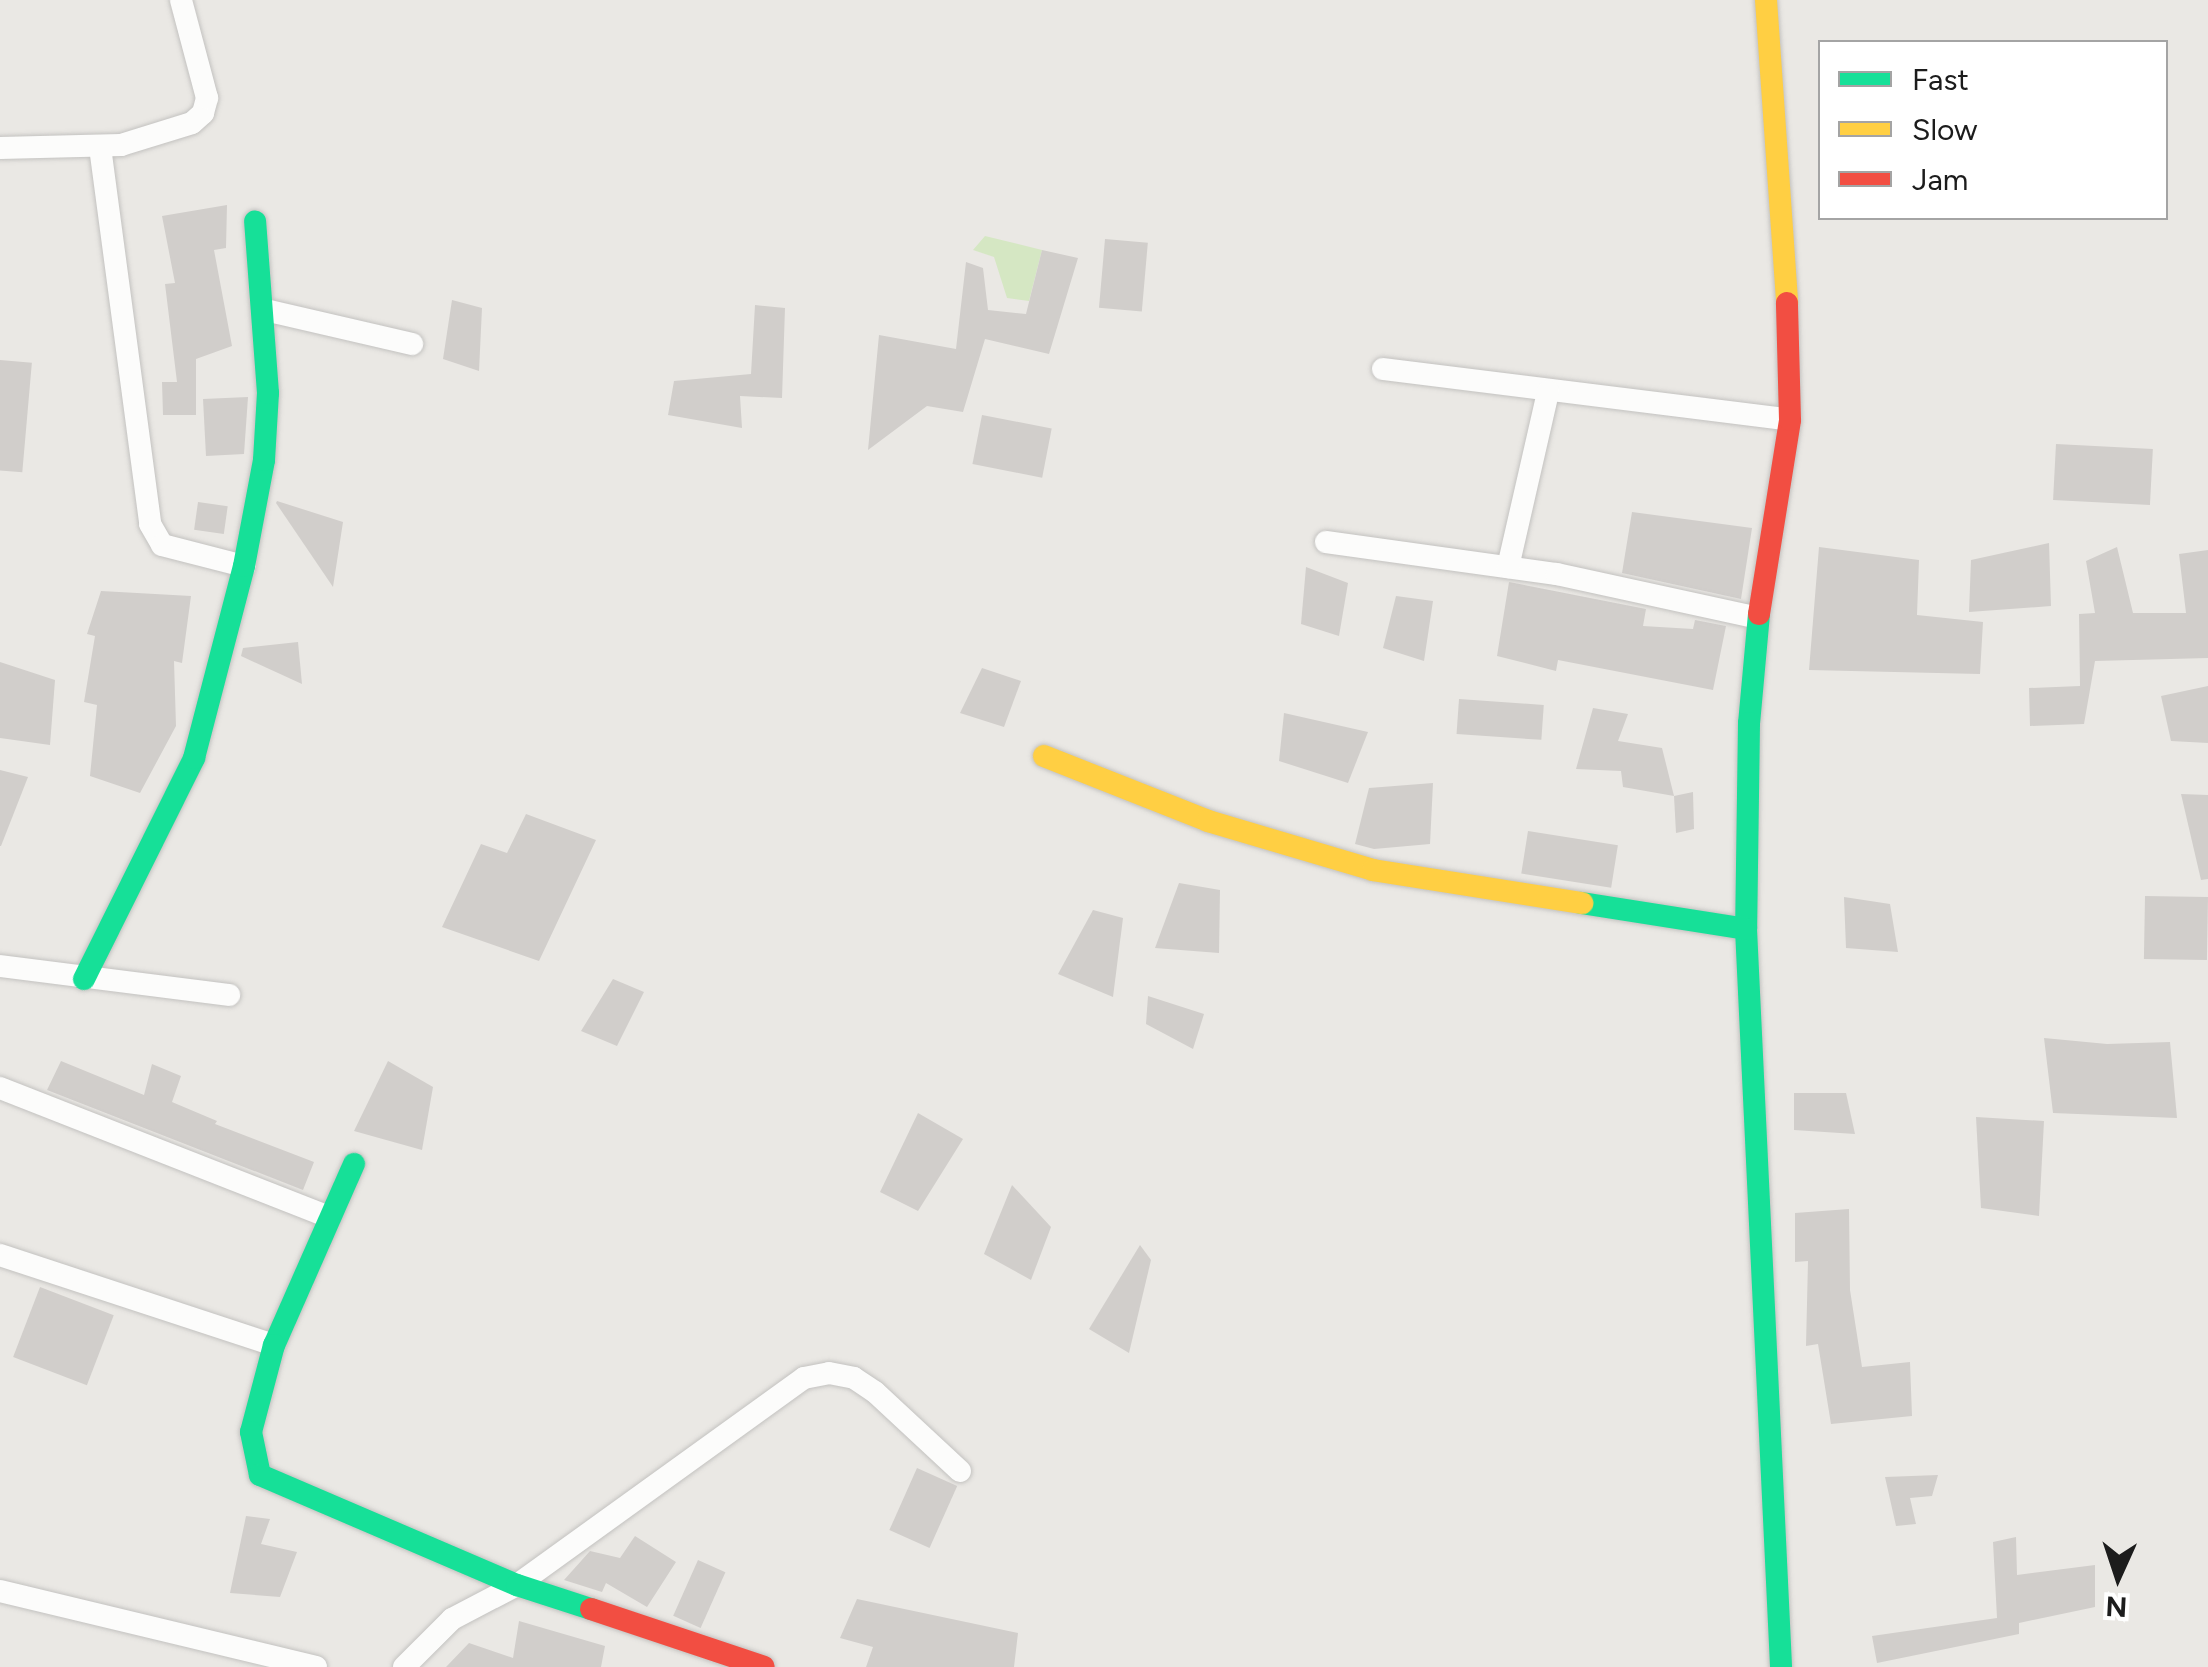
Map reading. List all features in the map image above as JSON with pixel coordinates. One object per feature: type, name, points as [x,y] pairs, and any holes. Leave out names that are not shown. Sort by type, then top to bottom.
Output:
[{"type":"street","points":[[0,148],[121,145],[192,123],[203,113],[207,98],[181,0]]},
{"type":"street","points":[[1766,0],[1771,114],[1785,230],[1790,420],[1758,618],[1749,723],[1746,929],[1782,1667]]},
{"type":"street","points":[[100,147],[150,524],[162,545],[244,566]]},
{"type":"street","points":[[84,979],[194,758],[244,566],[264,460],[268,393],[255,221]]},
{"type":"street","points":[[264,310],[412,344]]},
{"type":"street","points":[[1383,369],[1790,420]]},
{"type":"street","points":[[1508,567],[1548,392]]},
{"type":"street","points":[[1326,542],[1508,567],[1758,618]]},
{"type":"street","points":[[1044,756],[1208,821],[1372,870],[1746,929]]},
{"type":"street","points":[[0,966],[229,994]]},
{"type":"street","points":[[0,1088],[330,1217]]},
{"type":"street","points":[[354,1164],[274,1345],[251,1432],[260,1475],[517,1584],[764,1667]]},
{"type":"street","points":[[0,1256],[274,1345]]},
{"type":"street","points":[[404,1667],[452,1619],[517,1584],[804,1378],[829,1373],[854,1378],[875,1392],[960,1471]]},
{"type":"street","points":[[0,1590],[316,1667]]},
{"type":"green space","points":[[985,236],[1042,250],[1029,301],[1007,298],[994,257],[973,250]]},
{"type":"building","points":[[227,205],[226,248],[214,250],[232,346],[196,359],[196,415],[163,415],[162,382],[177,382],[165,284],[175,283],[162,216]]},
{"type":"building","points":[[1105,239],[1148,243],[1142,311],[1099,308]]},
{"type":"building","points":[[1042,250],[1078,258],[1049,354],[985,339],[963,412],[927,406],[868,450],[879,335],[956,349],[966,262],[983,268],[988,310],[1026,314]]},
{"type":"building","points":[[452,300],[482,308],[479,371],[443,359]]},
{"type":"building","points":[[755,305],[785,308],[782,398],[740,396],[742,428],[668,415],[674,381],[751,374]]},
{"type":"building","points":[[0,360],[32,363],[22,472],[0,470]]},
{"type":"building","points":[[248,397],[244,454],[206,456],[203,399]]},
{"type":"building","points":[[982,415],[1052,429],[1042,478],[972,464]]},
{"type":"building","points":[[2056,444],[2153,449],[2150,505],[2053,500]]},
{"type":"building","points":[[198,502],[228,506],[224,534],[194,530]]},
{"type":"building","points":[[276,503],[343,522],[333,587]]},
{"type":"building","points":[[1632,512],[1752,528],[1741,599],[1622,573]]},
{"type":"building","points":[[2049,543],[2051,606],[1969,612],[1971,560]]},
{"type":"building","points":[[1819,547],[1919,560],[1917,615],[1983,622],[1980,674],[1809,670]]},
{"type":"building","points":[[2117,547],[2133,613],[2186,613],[2179,554],[2208,550],[2208,658],[2095,661],[2084,724],[2030,726],[2029,688],[2080,686],[2079,614],[2095,613],[2086,561]]},
{"type":"building","points":[[1306,567],[1348,583],[1339,636],[1301,624]]},
{"type":"building","points":[[1509,582],[1646,609],[1643,626],[1693,629],[1695,620],[1726,626],[1713,690],[1558,660],[1556,671],[1497,656]]},
{"type":"building","points":[[101,591],[191,596],[182,663],[174,661],[176,726],[140,793],[90,776],[97,705],[84,702],[95,636],[87,634]]},
{"type":"building","points":[[1396,596],[1433,601],[1424,661],[1383,648]]},
{"type":"building","points":[[298,642],[302,684],[241,656],[243,648]]},
{"type":"building","points":[[0,662],[55,680],[50,745],[0,738]]},
{"type":"building","points":[[982,668],[1021,681],[1004,727],[960,713]]},
{"type":"building","points":[[2208,686],[2208,743],[2171,741],[2161,696]]},
{"type":"building","points":[[1459,699],[1544,705],[1541,740],[1457,734]]},
{"type":"building","points":[[1593,708],[1628,714],[1618,741],[1662,748],[1674,796],[1623,787],[1621,771],[1576,769]]},
{"type":"building","points":[[1284,713],[1368,732],[1348,783],[1279,761]]},
{"type":"building","points":[[0,770],[28,777],[1,846],[0,846]]},
{"type":"building","points":[[1433,783],[1430,844],[1374,849],[1355,844],[1369,788]]},
{"type":"building","points":[[1693,792],[1694,829],[1676,833],[1674,796]]},
{"type":"building","points":[[2181,794],[2208,795],[2208,879],[2201,880]]},
{"type":"building","points":[[526,814],[596,840],[539,961],[442,927],[481,844],[507,853]]},
{"type":"building","points":[[1528,831],[1618,845],[1611,888],[1521,873]]},
{"type":"building","points":[[1179,883],[1220,890],[1219,953],[1155,948]]},
{"type":"building","points":[[2145,896],[2208,897],[2207,960],[2144,959]]},
{"type":"building","points":[[1844,897],[1890,904],[1898,952],[1846,948]]},
{"type":"building","points":[[1093,910],[1123,918],[1113,997],[1058,974]]},
{"type":"building","points":[[613,979],[644,992],[617,1046],[581,1031]]},
{"type":"building","points":[[1148,996],[1204,1014],[1193,1049],[1146,1024]]},
{"type":"building","points":[[2044,1038],[2107,1044],[2170,1042],[2177,1118],[2053,1113]]},
{"type":"building","points":[[61,1061],[144,1095],[152,1064],[181,1076],[172,1102],[217,1121],[215,1124],[314,1162],[303,1190],[47,1090]]},
{"type":"building","points":[[388,1061],[433,1087],[422,1150],[354,1131]]},
{"type":"building","points":[[1794,1093],[1846,1093],[1855,1134],[1794,1130]]},
{"type":"building","points":[[918,1113],[963,1139],[918,1211],[880,1192]]},
{"type":"building","points":[[1976,1117],[2044,1121],[2039,1216],[1981,1208]]},
{"type":"building","points":[[1012,1185],[1051,1227],[1031,1280],[984,1254]]},
{"type":"building","points":[[1849,1209],[1850,1290],[1862,1367],[1910,1362],[1912,1416],[1831,1424],[1818,1344],[1806,1346],[1808,1261],[1795,1262],[1795,1213]]},
{"type":"building","points":[[1140,1245],[1151,1260],[1129,1353],[1089,1329]]},
{"type":"building","points":[[40,1287],[114,1315],[87,1385],[13,1357]]},
{"type":"building","points":[[917,1468],[957,1486],[930,1548],[889,1530]]},
{"type":"building","points":[[1938,1475],[1932,1496],[1910,1498],[1916,1524],[1896,1526],[1885,1477]]},
{"type":"building","points":[[246,1516],[270,1519],[261,1544],[297,1552],[280,1597],[230,1593]]},
{"type":"building","points":[[635,1536],[676,1562],[647,1607],[606,1583],[602,1592],[564,1580],[590,1551],[620,1558]]},
{"type":"building","points":[[2016,1537],[2017,1575],[2095,1565],[2095,1607],[2019,1623],[2019,1634],[1877,1663],[1872,1636],[1997,1618],[1993,1542]]},
{"type":"building","points":[[698,1560],[725,1572],[701,1628],[673,1616]]},
{"type":"building","points":[[857,1599],[1018,1633],[1014,1667],[866,1667],[873,1647],[840,1638]]},
{"type":"building","points":[[519,1621],[605,1646],[601,1667],[446,1667],[469,1643],[513,1658]]},
{"type":"traffic: fast","points":[[84,979],[194,758],[244,566],[264,460],[268,393],[255,221]]},
{"type":"traffic: fast","points":[[1759,614],[1749,723],[1746,929],[1781,1667]]},
{"type":"traffic: fast","points":[[1582,903],[1746,929]]},
{"type":"traffic: fast","points":[[354,1164],[274,1345],[251,1432],[260,1475],[517,1585],[591,1609]]},
{"type":"traffic: slow","points":[[1766,0],[1787,303]]},
{"type":"traffic: slow","points":[[1044,756],[1208,821],[1373,870],[1582,903]]},
{"type":"traffic: jam","points":[[1759,614],[1790,420],[1787,303]]},
{"type":"traffic: jam","points":[[591,1609],[764,1667]]}]
